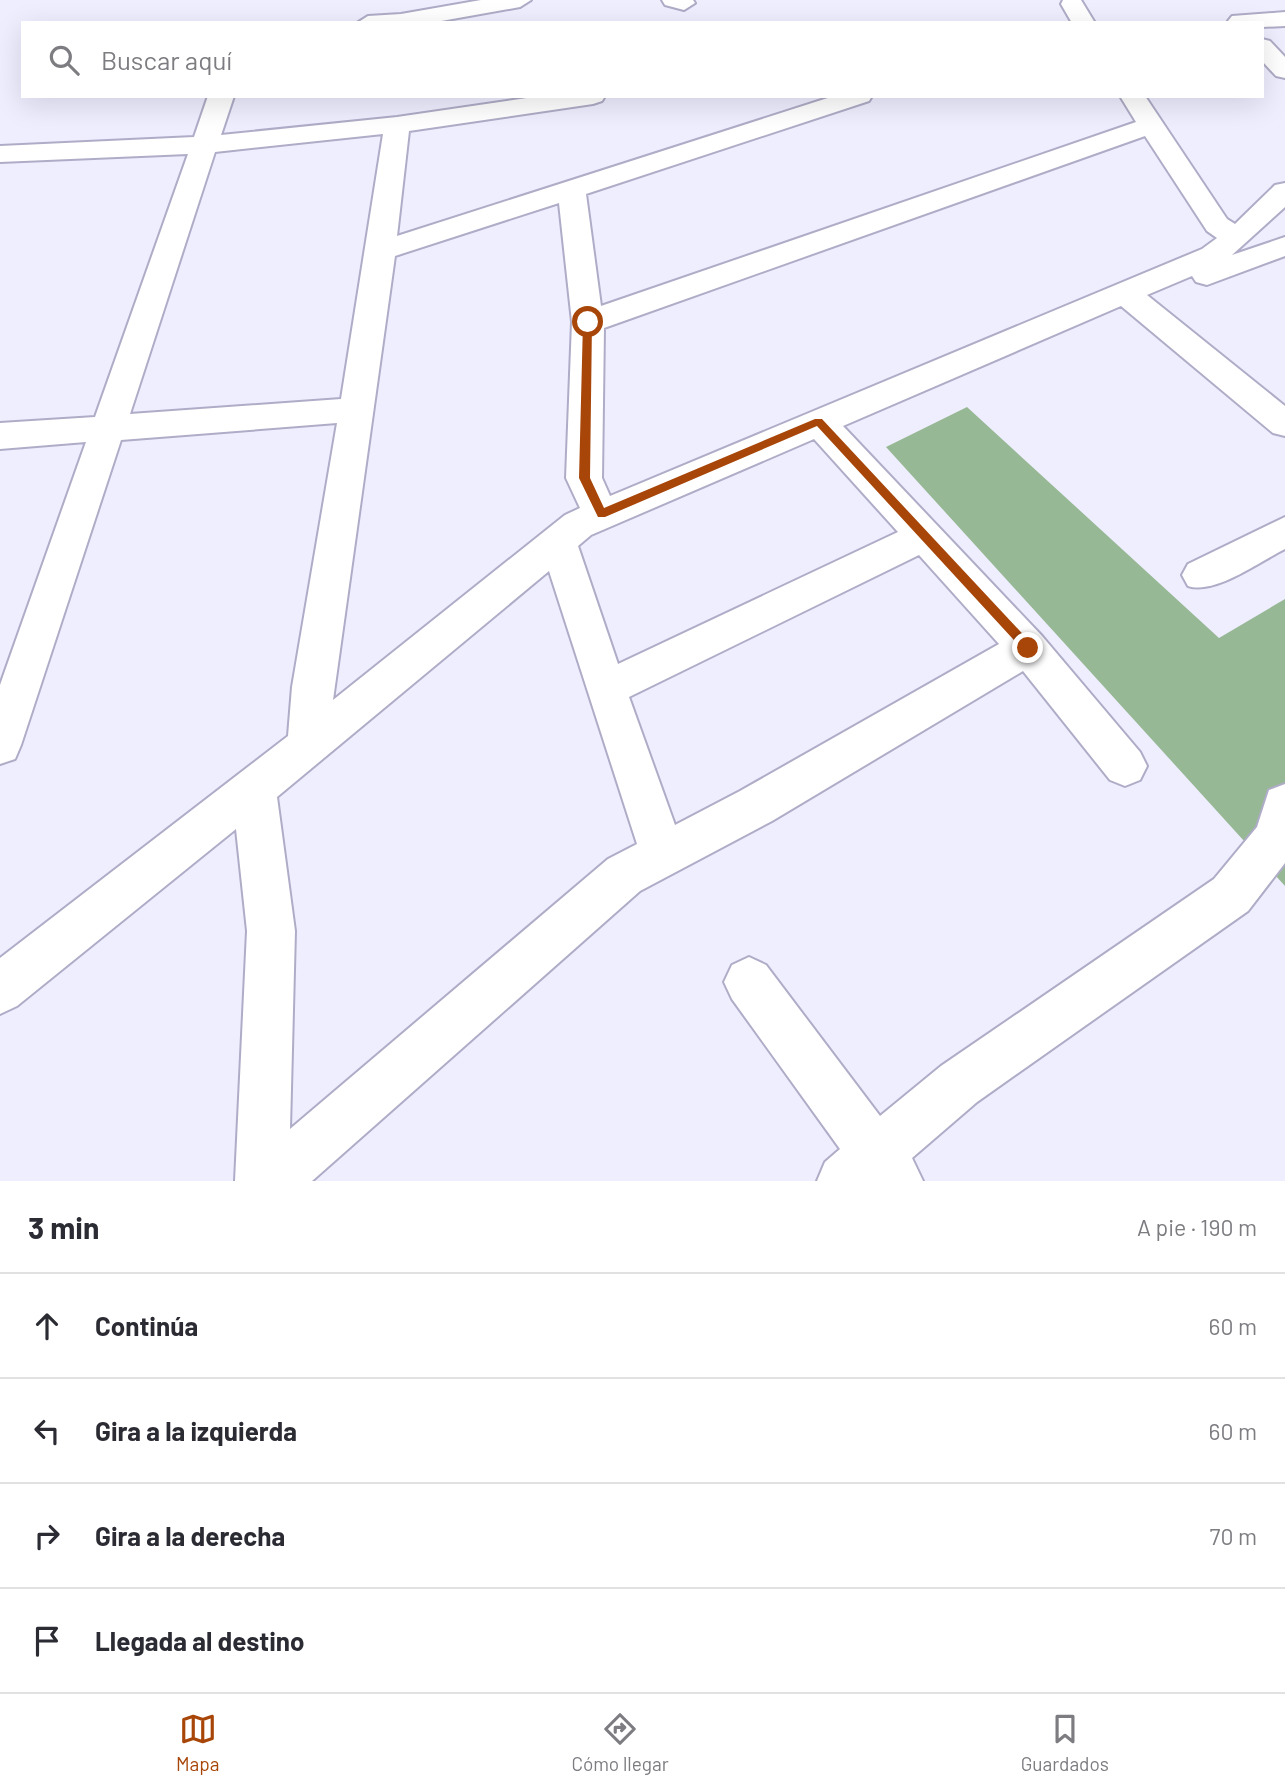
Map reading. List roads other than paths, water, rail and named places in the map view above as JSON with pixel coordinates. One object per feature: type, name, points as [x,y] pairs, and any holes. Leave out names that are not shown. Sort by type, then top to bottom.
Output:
[{"type":"street","points":[[401,21],[520,0]]},
{"type":"street","points":[[1236,17],[1285,19]]},
{"type":"street","points":[[1264,48],[1285,71]]},
{"type":"street","points":[[0,745],[220,98]]},
{"type":"street","points":[[0,154],[204,145],[397,125],[579,98]]},
{"type":"street","points":[[381,251],[854,98]]},
{"type":"street","points":[[1133,98],[1217,226],[1236,238]]},
{"type":"street","points":[[309,745],[313,687],[381,251],[397,125]]},
{"type":"street","points":[[588,322],[1151,125]]},
{"type":"street","points":[[571,189],[588,322],[584,478],[601,514]]},
{"type":"street","points":[[0,989],[309,745],[578,525],[1212,256],[1236,238],[1285,191]]},
{"type":"street","points":[[1132,290],[1213,274],[1285,246]]},
{"type":"street","points":[[1132,290],[1285,424]]},
{"type":"street","points":[[0,436],[107,426],[356,410]]},
{"type":"street","points":[[819,422],[1028,648],[1125,766]]},
{"type":"street","points":[[1201,575],[1285,532]]},
{"type":"street","points":[[606,689],[925,536]]},
{"type":"street","points":[[558,541],[663,854]]},
{"type":"street","points":[[271,1181],[624,875],[756,806],[1028,648]]},
{"type":"street","points":[[254,788],[271,931],[262,1181]]},
{"type":"street","points":[[748,982],[872,1172],[960,1084],[1231,895],[1278,838],[1285,805]]}]
